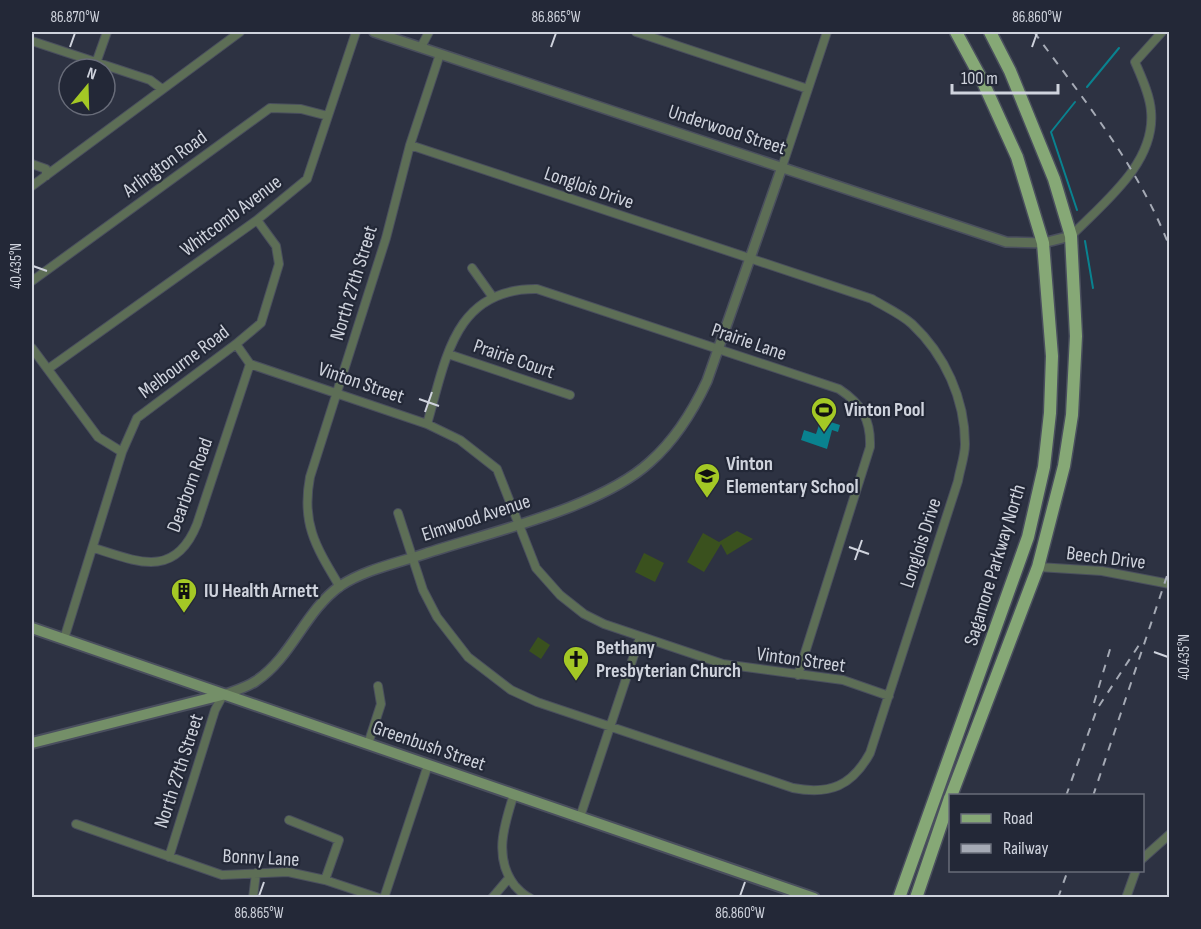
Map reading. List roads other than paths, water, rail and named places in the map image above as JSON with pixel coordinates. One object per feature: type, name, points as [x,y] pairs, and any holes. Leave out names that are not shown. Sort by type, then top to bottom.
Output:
[{"type":"main road","name":"Sagamore Parkway North","points":[[899,897],[1028,537],[1044,467],[1050,413],[1052,356],[1043,243],[1017,157],[982,80],[956,32]]},
{"type":"main road","name":"Sagamore Parkway North","points":[[952,794],[1038,567],[1064,466],[1072,415],[1077,336],[1071,236],[1054,178],[1010,71],[990,32]]},
{"type":"main road","name":"Greenbush Street","points":[[32,628],[814,897]]},
{"type":"main road","name":"Elmwood Avenue","points":[[32,743],[223,695]]},
{"type":"main road","name":"Sagamore Parkway North","points":[[916,897],[949,803]]},
{"type":"street","points":[[98,57],[107,32]]},
{"type":"street","points":[[32,186],[240,32]]},
{"type":"street","name":"Whitcomb Avenue","points":[[48,369],[257,220],[307,179],[356,32]]},
{"type":"street","name":"Underwood Street","points":[[374,32],[1006,242],[1043,243],[1071,236]]},
{"type":"street","points":[[421,47],[429,32]]},
{"type":"street","points":[[636,32],[808,89]]},
{"type":"street","points":[[782,167],[827,32]]},
{"type":"street","points":[[1071,236],[1111,195],[1148,145],[1151,110],[1135,62],[1162,32]]},
{"type":"street","points":[[32,41],[79,57]]},
{"type":"street","name":"North 27th Street","points":[[340,586],[312,538],[306,515],[310,477],[386,238],[410,145],[440,54]]},
{"type":"street","points":[[117,70],[150,80],[162,89]]},
{"type":"street","name":"Arlington Road","points":[[32,281],[270,108],[301,109],[328,116]]},
{"type":"street","name":"Longlois Drive","points":[[399,513],[423,590],[437,617],[468,657],[511,690],[537,702],[793,788],[820,790],[846,782],[860,772],[870,753],[960,472],[965,446],[962,414],[953,380],[935,350],[911,323],[872,299],[410,145]]},
{"type":"street","points":[[32,164],[46,169],[46,176]]},
{"type":"street","name":"Elmwood Avenue","points":[[223,695],[256,681],[278,663],[308,621],[340,586],[375,570],[589,500],[630,477],[651,462],[691,414],[720,350],[782,167]]},
{"type":"street","name":"Melbourne Road","points":[[64,639],[122,452],[137,418],[236,345],[261,323],[279,264],[276,246],[257,220]]},
{"type":"street","points":[[472,268],[492,296]]},
{"type":"street","name":"Prairie Lane","points":[[427,423],[448,354],[458,330],[468,315],[492,296],[511,290],[537,289],[839,389],[854,399],[864,412],[871,428],[870,447],[798,675]]},
{"type":"street","points":[[236,345],[250,364]]},
{"type":"street","points":[[32,348],[98,437],[122,452]]},
{"type":"street","name":"Prairie Court","points":[[448,354],[570,395]]},
{"type":"street","name":"Vinton Street","points":[[250,364],[427,423],[460,440],[497,469],[536,568],[560,595],[584,614],[640,636],[734,667],[843,680],[889,696]]},
{"type":"street","name":"Dearborn Road","points":[[94,548],[141,563],[160,562],[185,547],[197,524],[250,364]]},
{"type":"street","name":"Beech Drive","points":[[1038,567],[1102,571],[1170,584]]},
{"type":"street","points":[[580,817],[640,636]]},
{"type":"street","points":[[368,744],[381,704],[378,686]]},
{"type":"street","name":"North 27th Street","points":[[169,857],[215,710],[223,695]]},
{"type":"street","points":[[384,897],[428,765]]},
{"type":"street","points":[[514,794],[504,823],[501,853],[509,878],[523,895],[530,897]]},
{"type":"street","points":[[289,820],[339,840],[325,880]]},
{"type":"street","name":"Bonny Lane","points":[[76,824],[222,875],[288,872],[325,880],[379,897]]},
{"type":"street","points":[[1144,859],[1170,834]]},
{"type":"street","points":[[1126,897],[1135,872]]},
{"type":"street","points":[[253,897],[256,873]]},
{"type":"street","points":[[492,897],[509,878]]},
{"type":"water","name":"Vinton Pool","points":[[821,419],[840,425],[838,432],[832,430],[827,449],[801,440],[804,430],[816,434]]},
{"type":"waterway","points":[[1087,87],[1119,48]]},
{"type":"waterway","points":[[1075,102],[1051,132],[1077,210]]},
{"type":"waterway","points":[[1085,241],[1093,288]]},
{"type":"railway","points":[[1034,32],[1127,162],[1170,248]]},
{"type":"railway","points":[[1094,794],[1170,567]]},
{"type":"railway","points":[[1067,794],[1097,709],[1139,645]]},
{"type":"railway","points":[[1094,703],[1111,646]]},
{"type":"railway","points":[[1058,898],[1067,872]]},
{"type":"place","name":"Vinton Pool","points":[[824,433]]},
{"type":"place","name":"Vinton Elementary School","points":[[707,499]]},
{"type":"place","name":"IU Health Arnett","points":[[184,614]]},
{"type":"place","name":"Bethany Presbyterian Church","points":[[576,682]]}]
